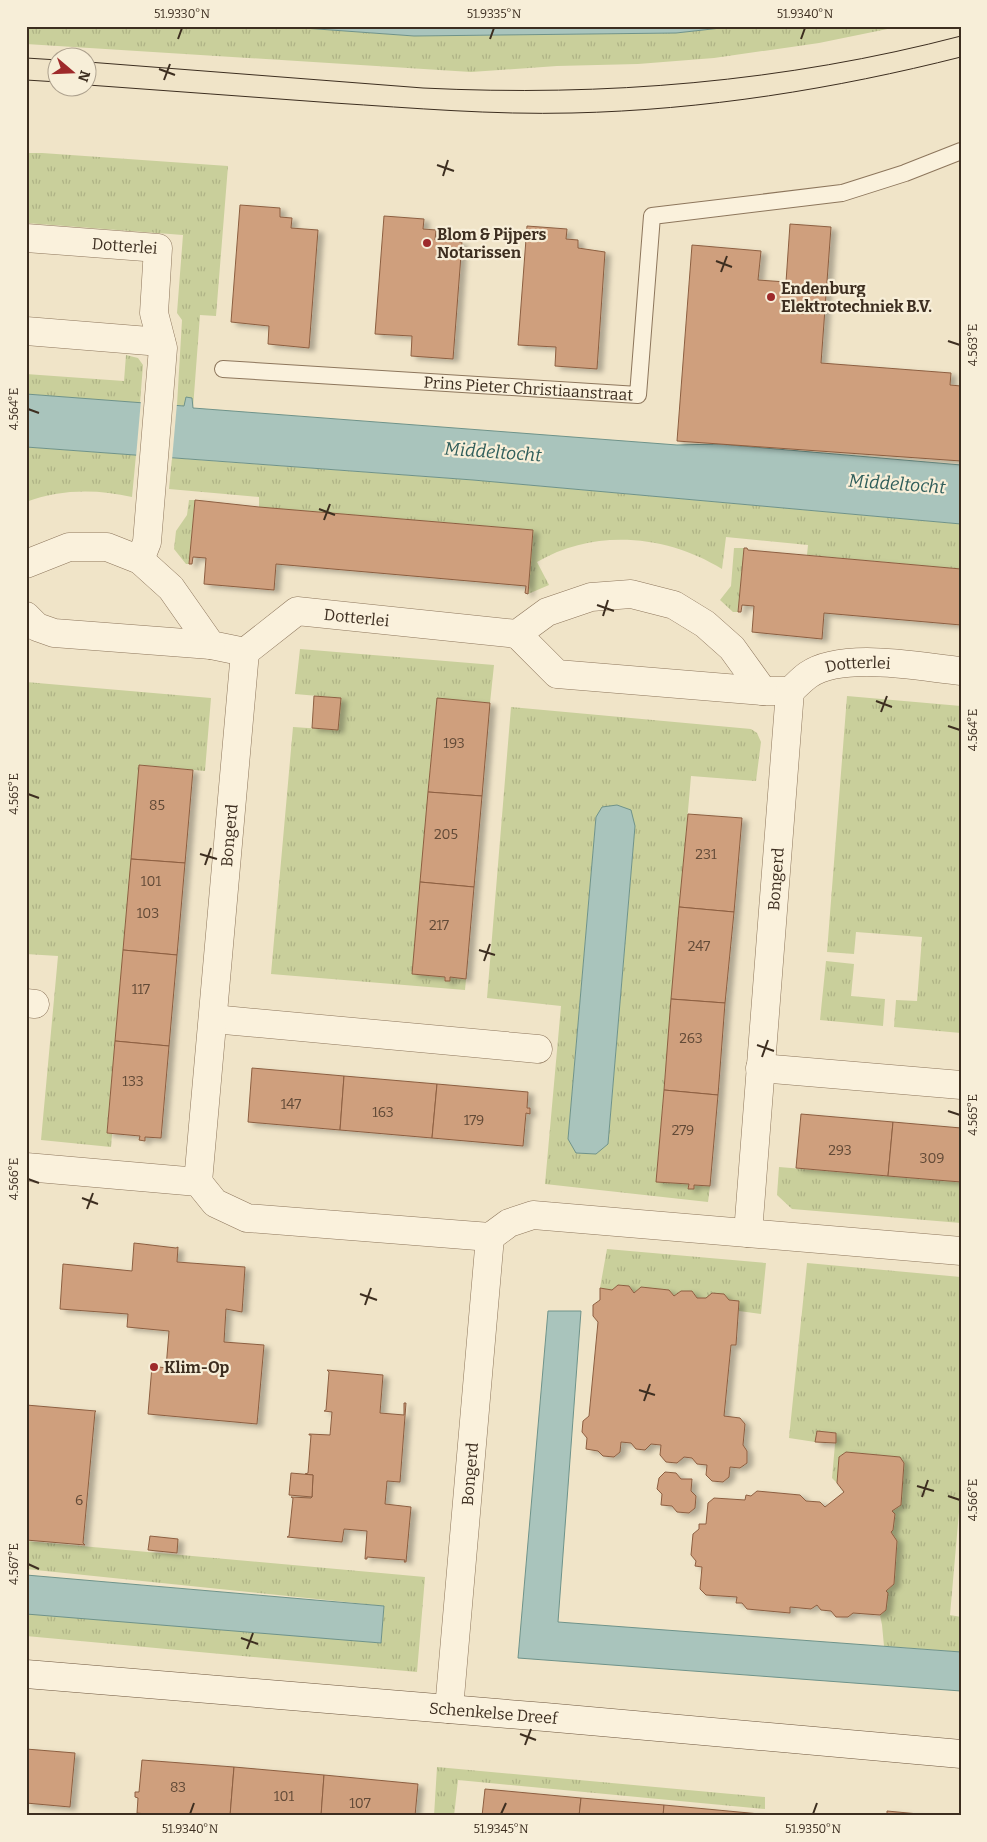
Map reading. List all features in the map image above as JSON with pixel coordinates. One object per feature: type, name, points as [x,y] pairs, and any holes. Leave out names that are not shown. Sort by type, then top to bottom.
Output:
[{"type":"street","name":"Dotterlei","points":[[26,238],[158,248],[154,313],[163,348],[147,542],[140,560]]},
{"type":"street","points":[[26,331],[161,342]]},
{"type":"street","points":[[26,564],[69,548],[107,547],[140,560],[170,588],[211,645]]},
{"type":"street","points":[[763,691],[732,648],[705,624],[674,605],[631,594],[591,597],[547,612],[516,634],[557,674],[763,691],[790,690]]},
{"type":"street","name":"Dotterlei","points":[[245,652],[297,611],[516,634]]},
{"type":"street","points":[[26,616],[38,627],[54,633],[211,645],[245,652]]},
{"type":"street","name":"Bongerd","points":[[198,1182],[214,1019],[245,652]]},
{"type":"street","name":"Dotterlei","points":[[790,690],[809,675],[828,666],[862,662],[961,671]]},
{"type":"street","name":"Bongerd","points":[[748,1232],[790,690]]},
{"type":"street","points":[[214,1019],[538,1049]]},
{"type":"street","points":[[760,1068],[961,1085]]},
{"type":"street","points":[[26,1167],[198,1182],[215,1203],[247,1218],[490,1237],[509,1223],[534,1215],[961,1251]]},
{"type":"street","name":"Bongerd","points":[[449,1709],[490,1237]]},
{"type":"street","name":"Schenkelse Dreef","points":[[26,1674],[961,1754]]},
{"type":"lane","name":"Prins Pieter Christiaanstraat","points":[[224,369],[638,395],[652,216],[842,193],[906,173],[961,151]]},
{"type":"green space","points":[[26,26],[276,26],[414,36],[676,33],[739,26],[902,26],[819,43],[714,58],[638,64],[557,66],[471,72],[26,44]]},
{"type":"green space","points":[[26,153],[228,166],[216,316],[200,315],[193,408],[192,398],[185,406],[177,405],[182,320],[177,313],[183,235],[26,223]]},
{"type":"green space","points":[[126,355],[138,358],[143,365],[140,403],[26,394],[26,374],[124,381]]},
{"type":"green space","points":[[26,447],[136,455],[132,497],[119,494],[79,492],[52,495],[26,502]]},
{"type":"green space","points":[[172,458],[473,480],[961,524],[961,569],[807,555],[808,545],[726,537],[722,569],[678,549],[655,543],[607,540],[559,551],[537,562],[549,585],[528,594],[533,530],[259,507],[259,497],[169,489]]},
{"type":"green space","points":[[189,500],[195,500],[189,564],[186,564],[174,549],[176,531],[187,515]]},
{"type":"green space","points":[[734,548],[744,548],[738,612],[733,612],[720,600],[731,586]]},
{"type":"green space","points":[[300,649],[494,665],[490,703],[437,698],[428,792],[445,981],[450,981],[450,977],[466,979],[465,990],[271,974],[293,727],[338,730],[341,698],[295,694]]},
{"type":"green space","points":[[26,682],[211,698],[205,771],[140,765],[107,1133],[112,1134],[111,1147],[41,1140],[58,956],[26,954]]},
{"type":"green space","points":[[847,696],[961,706],[961,1033],[894,1027],[896,1000],[917,1001],[922,937],[856,932],[854,954],[827,952]]},
{"type":"green space","points":[[511,707],[751,729],[757,733],[761,742],[756,781],[691,776],[656,1181],[689,1184],[688,1188],[694,1189],[694,1185],[710,1186],[708,1202],[545,1184],[561,1006],[487,998]],"holes":[[[596,817],[635,826],[608,1144],[596,1154],[577,1153],[568,1139]]]},
{"type":"green space","points":[[826,961],[854,964],[851,996],[885,999],[883,1026],[820,1020]]},
{"type":"green space","points":[[779,1167],[961,1182],[961,1223],[792,1209],[777,1195]]},
{"type":"green space","points":[[607,1249],[766,1263],[761,1314],[739,1311],[739,1301],[697,1298],[691,1291],[681,1291],[674,1296],[669,1290],[641,1287],[634,1293],[629,1286],[618,1285],[612,1290],[600,1288]]},
{"type":"green space","points":[[807,1263],[961,1277],[961,1512],[959,1512],[950,1615],[961,1617],[961,1652],[884,1646],[880,1615],[886,1610],[886,1591],[894,1584],[897,1541],[891,1532],[893,1530],[895,1514],[892,1511],[901,1505],[904,1463],[900,1457],[846,1452],[839,1457],[837,1483],[832,1478],[836,1433],[817,1431],[815,1442],[789,1438]]},
{"type":"green space","points":[[26,1541],[425,1577],[417,1672],[26,1636],[26,1613],[381,1643],[384,1606],[26,1569]]},
{"type":"green space","points":[[437,1767],[765,1797],[765,1809],[458,1780],[454,1816],[434,1816]]},
{"type":"water","points":[[276,26],[739,26],[676,33],[414,36]]},
{"type":"water","name":"Middeltocht","points":[[26,394],[184,406],[186,397],[192,398],[193,408],[677,445],[719,444],[961,465],[961,524],[473,480],[26,447]]},
{"type":"water","points":[[617,805],[631,810],[635,826],[608,1144],[596,1154],[576,1153],[568,1139],[596,817],[602,807]]},
{"type":"water","points":[[548,1311],[581,1311],[558,1622],[961,1652],[961,1691],[518,1658]]},
{"type":"water","points":[[26,1575],[384,1606],[381,1643],[26,1614]]},
{"type":"pier","points":[[141,400],[177,403],[172,460],[136,457]]},
{"type":"building","points":[[240,205],[280,208],[280,217],[292,218],[291,228],[318,230],[309,348],[268,344],[269,326],[231,322]]},
{"type":"building","points":[[384,216],[424,219],[423,229],[436,230],[435,240],[462,242],[453,359],[411,356],[412,336],[375,334]]},
{"type":"building","points":[[790,224],[831,227],[821,363],[951,373],[950,385],[961,386],[961,461],[677,441],[692,245],[761,251],[758,280],[786,282]]},
{"type":"building","points":[[527,226],[567,229],[566,239],[578,240],[578,248],[605,252],[597,369],[555,366],[556,347],[518,345]]},
{"type":"building","points":[[195,500],[533,530],[528,594],[525,593],[526,586],[276,564],[274,590],[204,584],[206,558],[193,557],[192,564],[189,564]]},
{"type":"building","points":[[744,548],[748,550],[961,569],[961,625],[824,613],[822,639],[752,632],[754,606],[742,605],[741,612],[738,612]]},
{"type":"building","points":[[314,696],[341,698],[338,730],[312,728]]},
{"type":"building","points":[[437,698],[490,703],[482,796],[428,792]]},
{"type":"building","points":[[139,765],[193,770],[185,863],[131,859]]},
{"type":"building","points":[[428,792],[482,796],[474,887],[420,882]]},
{"type":"building","points":[[688,814],[742,818],[734,912],[679,907]]},
{"type":"building","points":[[131,859],[185,863],[177,955],[123,950]]},
{"type":"building","points":[[420,882],[474,887],[466,979],[450,977],[450,981],[445,981],[445,977],[412,974]]},
{"type":"building","points":[[679,907],[734,912],[725,1003],[671,999]]},
{"type":"building","points":[[123,950],[177,955],[169,1046],[115,1041]]},
{"type":"building","points":[[671,999],[725,1003],[718,1095],[664,1090]]},
{"type":"building","points":[[115,1041],[169,1046],[161,1138],[145,1137],[145,1141],[139,1140],[140,1136],[107,1133]]},
{"type":"building","points":[[252,1068],[344,1076],[340,1130],[248,1122]]},
{"type":"building","points":[[344,1076],[437,1084],[432,1138],[340,1130]]},
{"type":"building","points":[[437,1084],[528,1092],[527,1108],[530,1108],[530,1114],[526,1113],[523,1146],[432,1138]]},
{"type":"building","points":[[664,1090],[718,1095],[710,1186],[694,1185],[694,1189],[688,1189],[689,1184],[656,1182]]},
{"type":"building","points":[[801,1114],[893,1122],[888,1176],[796,1168]]},
{"type":"building","points":[[893,1122],[961,1128],[961,1182],[888,1176]]},
{"type":"building","points":[[134,1243],[178,1247],[177,1262],[245,1267],[242,1312],[226,1309],[224,1342],[264,1345],[257,1424],[148,1414],[152,1366],[166,1368],[169,1331],[127,1327],[128,1314],[60,1309],[63,1264],[132,1271]]},
{"type":"building","points":[[618,1285],[629,1286],[634,1293],[641,1287],[669,1290],[674,1296],[681,1291],[692,1291],[697,1298],[706,1298],[712,1293],[724,1294],[729,1300],[739,1301],[736,1345],[731,1345],[724,1416],[740,1418],[745,1424],[743,1445],[747,1451],[747,1463],[740,1468],[730,1467],[729,1477],[723,1482],[712,1481],[706,1475],[707,1465],[697,1464],[692,1458],[684,1457],[677,1463],[666,1462],[660,1455],[661,1445],[651,1444],[645,1450],[636,1449],[631,1443],[621,1442],[620,1452],[614,1457],[603,1456],[598,1451],[586,1449],[587,1438],[582,1432],[583,1421],[589,1416],[598,1322],[593,1316],[593,1305],[600,1300],[600,1288],[612,1290]]},
{"type":"building","points":[[327,1370],[383,1375],[380,1413],[404,1415],[404,1403],[406,1403],[400,1482],[387,1481],[385,1504],[411,1507],[406,1562],[404,1562],[405,1560],[367,1557],[365,1559],[367,1531],[344,1529],[342,1542],[287,1537],[289,1536],[293,1498],[291,1497],[312,1497],[313,1475],[305,1474],[308,1473],[311,1435],[309,1434],[330,1435],[332,1412],[324,1411],[326,1410],[329,1372]]},
{"type":"building","points":[[26,1405],[96,1411],[83,1543],[85,1545],[26,1540]]},
{"type":"building","points":[[817,1431],[836,1433],[836,1443],[815,1442]]},
{"type":"building","points":[[846,1452],[900,1457],[904,1463],[901,1505],[892,1511],[895,1514],[893,1530],[891,1532],[897,1541],[894,1584],[886,1591],[888,1593],[886,1610],[880,1615],[853,1613],[848,1617],[836,1617],[831,1611],[821,1610],[817,1605],[811,1609],[790,1607],[790,1613],[747,1609],[742,1603],[736,1603],[737,1597],[706,1595],[700,1589],[702,1567],[695,1566],[696,1561],[691,1555],[693,1534],[699,1529],[699,1524],[706,1524],[708,1503],[714,1498],[745,1500],[746,1495],[751,1496],[757,1491],[800,1495],[806,1501],[820,1502],[825,1507],[844,1492],[837,1483],[839,1457]]},
{"type":"building","points":[[665,1472],[676,1473],[681,1479],[692,1479],[691,1491],[696,1496],[695,1508],[689,1513],[677,1512],[672,1506],[661,1505],[662,1494],[657,1489],[659,1478]]},
{"type":"building","points":[[291,1473],[313,1475],[312,1497],[289,1495]]},
{"type":"building","points":[[150,1536],[178,1539],[177,1553],[148,1550]]},
{"type":"building","points":[[26,1749],[75,1753],[70,1807],[26,1803]]},
{"type":"building","points":[[142,1760],[234,1767],[230,1816],[164,1816],[137,1813],[138,1798],[135,1797],[135,1792],[139,1792]]},
{"type":"building","points":[[234,1767],[324,1775],[321,1816],[230,1816]]},
{"type":"building","points":[[324,1775],[418,1784],[415,1816],[321,1816]]},
{"type":"building","points":[[485,1789],[581,1798],[579,1816],[482,1816]]},
{"type":"building","points":[[581,1798],[664,1805],[663,1816],[579,1816]]},
{"type":"building","points":[[664,1805],[760,1814],[760,1816],[663,1816]]},
{"type":"building","points":[[887,1811],[940,1816],[887,1816]]},
{"type":"tram line","points":[[98,63],[423,88],[491,90],[626,88],[694,83],[828,65],[895,52],[961,36]]},
{"type":"tram line","points":[[98,86],[453,111],[572,113],[671,107],[768,96],[865,79],[961,57]]},
{"type":"tram line","points":[[26,58],[48,59]]},
{"type":"tram line","points":[[26,80],[48,81]]},
{"type":"place","name":"Blom & Pijpers Notarissen","points":[[427,243]]},
{"type":"place","name":"Endenburg Elektrotechniek B.V.","points":[[771,297]]},
{"type":"place","name":"Klim-Op","points":[[154,1367]]}]
